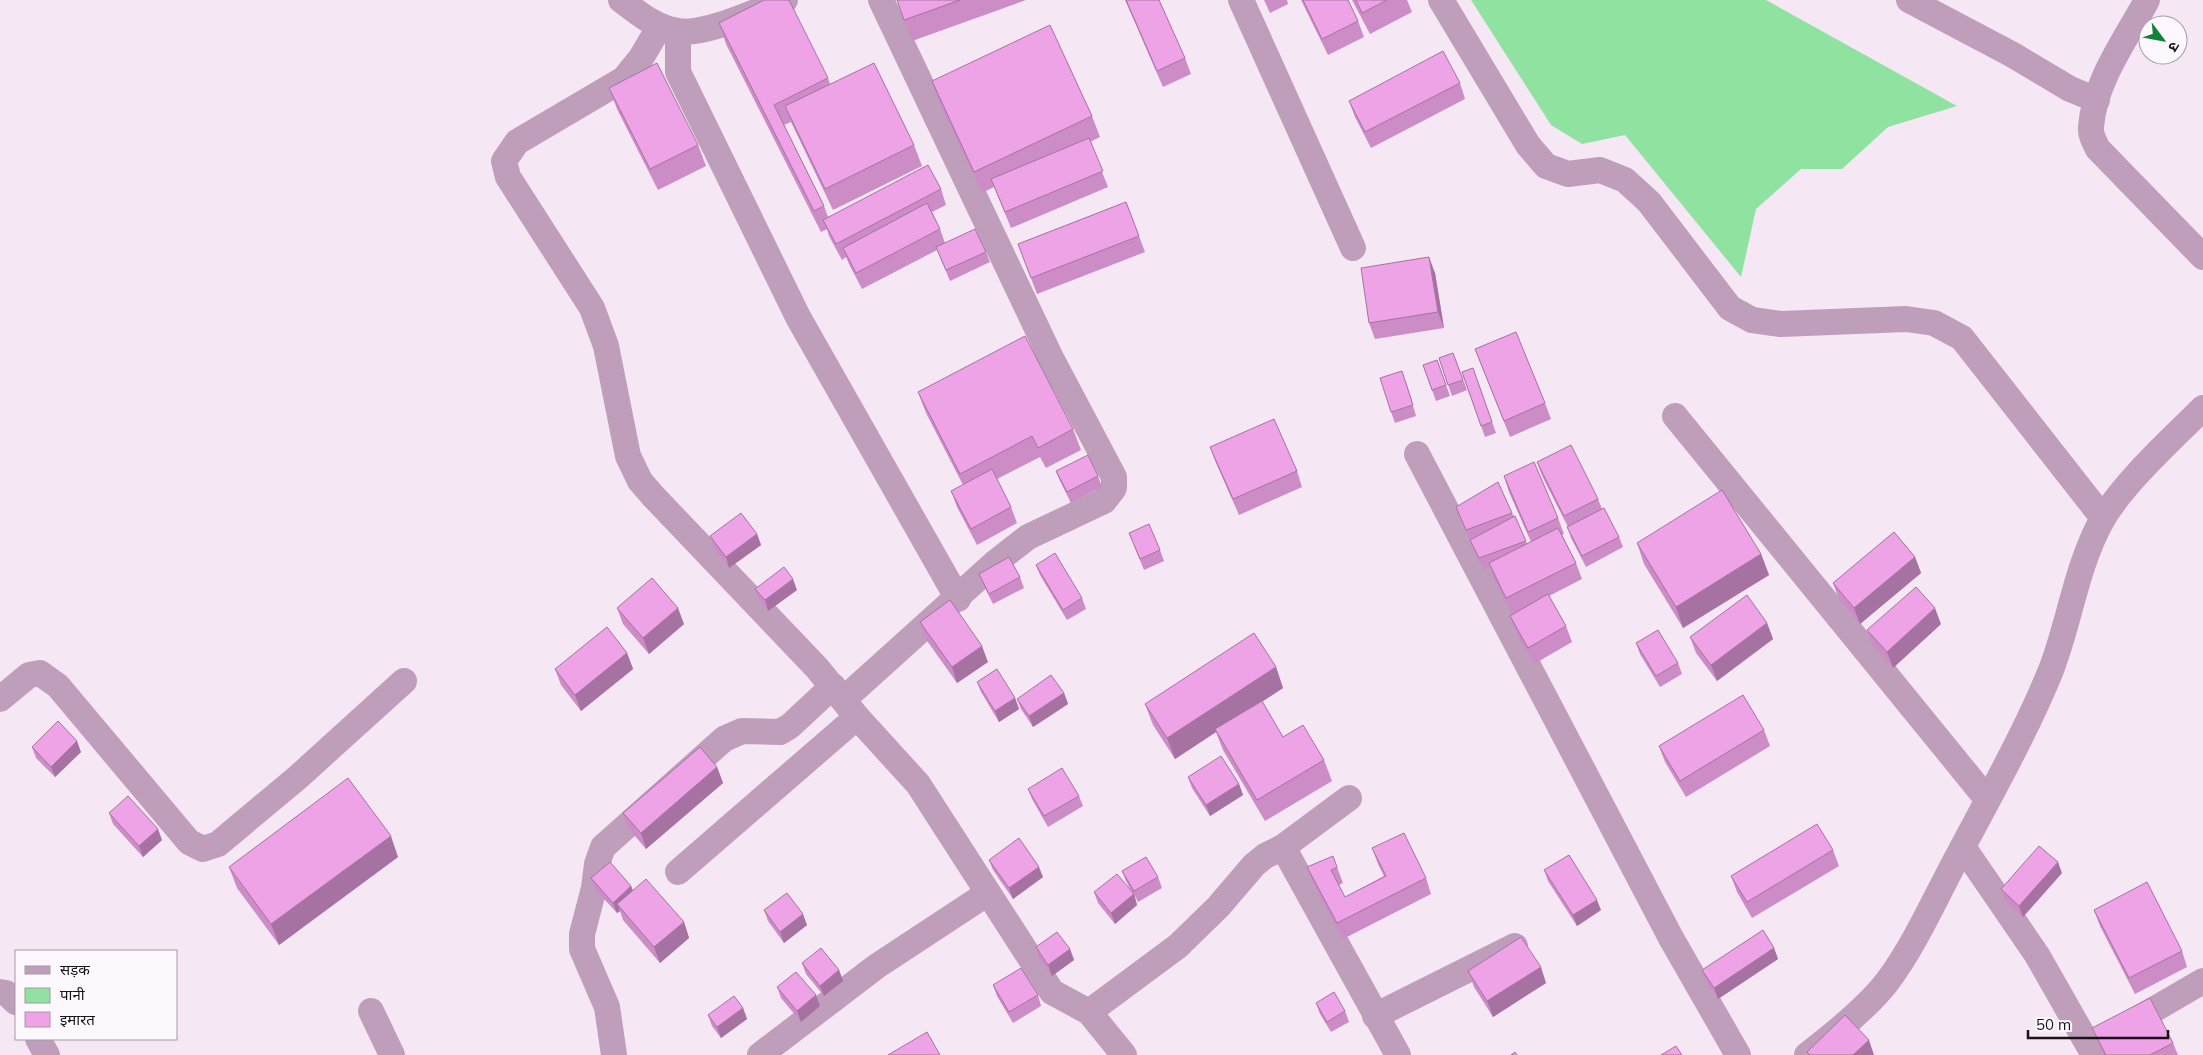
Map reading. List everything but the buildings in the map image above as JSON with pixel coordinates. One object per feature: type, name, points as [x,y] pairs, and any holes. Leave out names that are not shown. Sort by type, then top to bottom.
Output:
[{"type":"street","points":[[620,0],[669,29],[699,31],[785,0]]},
{"type":"street","points":[[678,872],[845,700],[958,599],[996,562],[1028,537],[1104,500],[1114,488],[1114,477],[1051,358],[880,0]]},
{"type":"street","points":[[1241,0],[1353,248]]},
{"type":"street","points":[[1441,0],[1528,145],[1546,166],[1568,174],[1600,170],[1625,180],[1649,202],[1730,308],[1752,320],[1781,324],[1906,319],[1934,323],[1962,338],[2103,518]]},
{"type":"street","points":[[1909,0],[2013,55],[2070,90],[2096,100]]},
{"type":"street","points":[[2147,0],[2109,70],[2096,100],[2090,129],[2098,149],[2203,257]]},
{"type":"street","points":[[669,29],[678,72],[798,317],[958,599]]},
{"type":"street","points":[[669,29],[624,79],[517,142],[504,161],[508,178],[592,308],[606,346],[628,456],[640,481],[845,700],[918,784],[1052,992],[1090,1012],[1124,1055]]},
{"type":"street","points":[[1807,1055],[1838,1031],[1886,983],[1915,936],[1988,799],[2009,764],[2051,669],[2086,554],[2103,518],[2122,491],[2203,408]]},
{"type":"street","points":[[1676,416],[1988,799]]},
{"type":"street","points":[[1417,454],[1671,938],[1738,1055]]},
{"type":"street","points":[[0,699],[29,675],[40,673],[58,686],[189,842],[204,848],[218,844],[256,814],[404,681]]},
{"type":"street","points":[[614,1055],[607,1008],[582,949],[582,934],[594,888],[597,864],[603,847],[724,739],[742,731],[780,732],[845,700]]},
{"type":"street","points":[[1090,1012],[1178,946],[1218,907],[1254,865],[1265,856],[1283,847],[1349,798]]},
{"type":"street","points":[[1283,847],[1398,1055]]},
{"type":"street","points":[[1963,847],[2037,954],[2086,1052],[2203,981]]},
{"type":"street","points":[[760,1055],[877,966],[988,893]]},
{"type":"street","points":[[1375,1016],[1522,942]]},
{"type":"street","points":[[0,992],[6,993],[15,1001]]},
{"type":"street","points":[[371,1011],[392,1055]]},
{"type":"street","points":[[39,1040],[47,1055]]},
{"type":"water","points":[[1471,0],[1766,0],[1957,106],[1888,127],[1842,169],[1801,169],[1756,209],[1741,277],[1625,135],[1582,144],[1551,125]]}]
